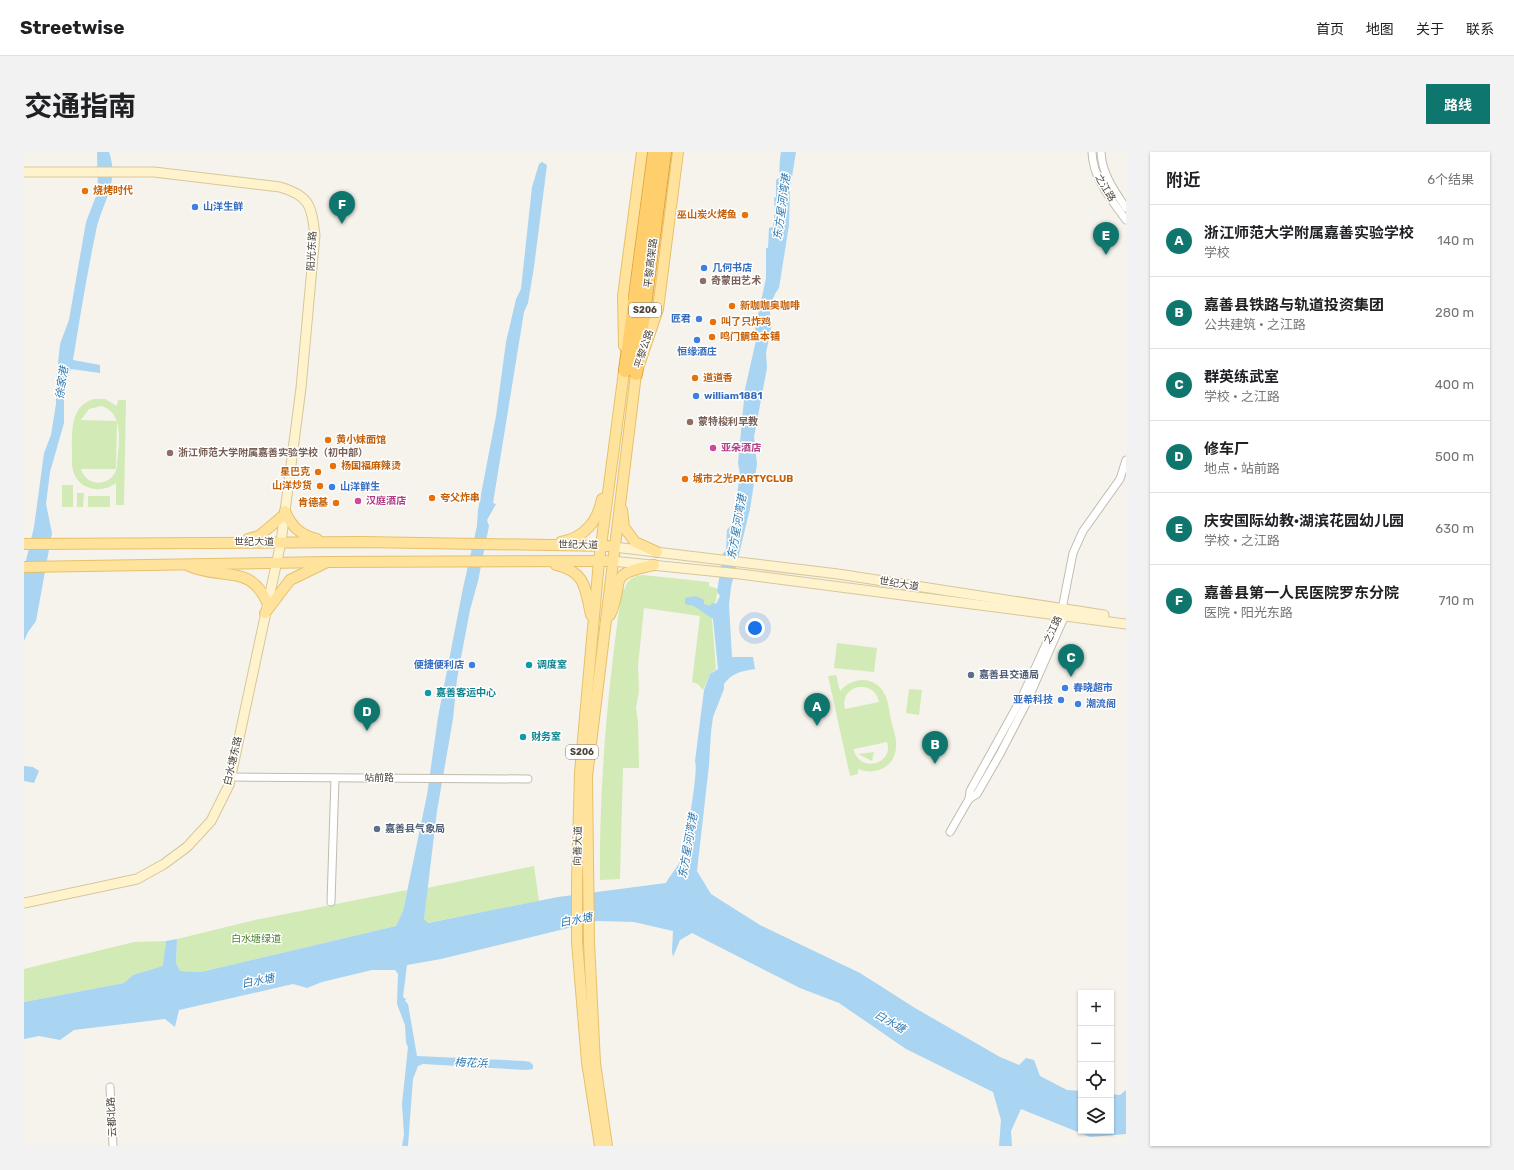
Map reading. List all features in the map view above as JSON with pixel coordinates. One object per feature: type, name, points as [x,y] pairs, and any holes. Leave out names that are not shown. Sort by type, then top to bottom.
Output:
[{"type":"highway","name":"平黎高架路","points":[[647,246],[654,152]]},
{"type":"highway","name":"平黎高架路","points":[[630,373],[647,246],[665,152]]},
{"type":"main road","name":"平黎公路","points":[[614,547],[620,500],[630,373],[623,296],[642,152]]},
{"type":"main road","name":"平黎公路","points":[[602,546],[612,467],[630,373],[658,309],[678,152]]},
{"type":"main road","points":[[542,545],[567,541],[577,537],[588,529],[601,509],[606,481],[612,467]]},
{"type":"main road","points":[[620,500],[624,527],[635,542],[657,552]]},
{"type":"main road","points":[[237,542],[259,536],[284,513],[293,527],[308,537],[320,540],[353,539],[362,542]]},
{"type":"main road","name":"世纪大道","points":[[24,544],[362,542],[614,547]]},
{"type":"main road","name":"向善大道","points":[[600,1146],[587,1062],[577,942],[577,881],[580,773],[599,561],[602,546]]},
{"type":"main road","name":"向善大道","points":[[607,1146],[596,1063],[589,942],[587,776],[614,547]]},
{"type":"main road","name":"世纪大道","points":[[24,567],[327,562],[612,560]]},
{"type":"main road","points":[[542,561],[568,568],[579,576],[586,587],[594,625]]},
{"type":"main road","points":[[265,613],[290,580],[327,562]]},
{"type":"main road","points":[[185,564],[202,572],[249,578],[261,589],[267,602]]},
{"type":"main road","points":[[604,628],[613,608],[618,581],[623,573],[633,569],[654,565]]},
{"type":"street","name":"之江路","points":[[1092,152],[1094,171],[1126,220]]},
{"type":"street","name":"之江路","points":[[1101,152],[1104,171],[1110,185],[1126,208]]},
{"type":"street","name":"阳光东路","points":[[24,172],[154,172],[280,187],[297,192],[307,201],[313,219],[315,235],[301,388],[281,542],[276,563]]},
{"type":"street","name":"之江路","points":[[1064,612],[1073,553],[1083,531],[1120,479],[1126,460]]},
{"type":"street","name":"之江路","points":[[950,832],[969,799],[970,791],[1021,699],[1064,612],[1078,554],[1086,534],[1124,482],[1126,475]]},
{"type":"street","name":"世纪大道","points":[[614,547],[716,558],[838,574],[1064,612],[1126,624]]},
{"type":"street","name":"世纪大道","points":[[612,560],[1126,618]]},
{"type":"street","name":"白水塘东路","points":[[24,903],[137,880],[188,848],[211,821],[229,785],[276,563]]},
{"type":"street","name":"站前路","points":[[230,777],[528,779]]},
{"type":"street","points":[[331,902],[335,778]]},
{"type":"street","name":"云都北路","points":[[110,1087],[113,1146]]},
{"type":"green space","points":[[94,399],[105,399],[117,406],[118,400],[126,400],[124,505],[116,505],[116,483],[102,489],[88,488],[77,479],[74,473],[72,465],[72,436],[75,417],[79,409],[85,403]],"holes":[[[101,406],[109,410],[117,421],[81,420],[89,409]],[[117,422],[119,432],[117,467],[115,473],[111,478],[100,483],[89,480],[81,469],[116,469]]]},
{"type":"green space","points":[[62,485],[73,485],[73,507],[62,507]]},
{"type":"green space","points":[[77,493],[84,493],[83,507],[77,507]]},
{"type":"green space","points":[[88,496],[110,496],[110,507],[88,507]]},
{"type":"green space","points":[[643,575],[709,582],[709,586],[718,589],[712,620],[716,669],[710,674],[703,690],[698,684],[692,682],[700,616],[644,608],[638,666],[639,691],[636,708],[638,722],[639,768],[623,768],[620,879],[600,880],[601,807],[605,734],[622,589],[625,589],[627,583],[631,579]]},
{"type":"green space","points":[[837,643],[877,648],[874,672],[834,668]]},
{"type":"green space","points":[[836,675],[840,691],[851,683],[863,680],[875,683],[880,687],[886,696],[888,703],[896,744],[895,754],[888,765],[877,771],[864,771],[858,769],[858,774],[850,776],[828,676]],"holes":[[[859,687],[872,690],[877,695],[879,702],[845,709],[845,698],[849,692]],[[887,742],[888,750],[886,756],[876,763],[869,764],[863,762],[858,758],[854,751],[854,749]]]},
{"type":"green space","points":[[909,689],[922,690],[919,715],[906,713]]},
{"type":"green space","points":[[874,752],[872,761],[858,754]]},
{"type":"green space","points":[[534,866],[539,901],[427,923],[424,919],[427,888]]},
{"type":"green space","name":"白水塘绿道","points":[[407,890],[403,911],[396,926],[201,972],[180,971],[176,963],[177,939],[255,920]]},
{"type":"green space","points":[[166,941],[164,966],[133,975],[124,983],[24,1002],[24,969],[134,942]]},
{"type":"water","name":"徐家港","points":[[97,152],[109,152],[112,163],[111,183],[96,231],[73,360],[100,365],[100,373],[71,369],[64,387],[64,423],[50,472],[46,504],[52,533],[36,621],[28,632],[24,641],[24,569],[34,527],[44,453],[51,435],[56,404],[56,382],[60,344],[69,320],[86,222],[98,191]]},
{"type":"water","points":[[781,152],[796,152],[790,189],[789,225],[779,288],[772,300],[770,310],[772,324],[766,353],[767,368],[754,437],[757,464],[750,509],[731,587],[729,605],[732,657],[753,657],[755,669],[737,673],[727,680],[724,684],[724,689],[713,717],[697,871],[711,894],[760,925],[860,973],[915,1008],[1000,1057],[1019,1065],[1026,1058],[1034,1060],[1040,1076],[1067,1090],[1078,1091],[1078,1132],[1021,1109],[1011,1131],[1012,1146],[999,1146],[1001,1120],[993,1092],[906,1049],[839,1003],[800,988],[692,933],[680,940],[673,957],[673,931],[634,922],[597,921],[441,959],[407,965],[403,997],[406,999],[405,1001],[408,1004],[417,1056],[524,1061],[530,1062],[533,1065],[533,1069],[526,1070],[423,1064],[418,1066],[413,1079],[408,1146],[402,1146],[404,1135],[402,1104],[408,1047],[406,1043],[405,1025],[397,1004],[398,974],[395,970],[372,970],[322,982],[307,988],[293,984],[179,1010],[175,1027],[165,1019],[74,1030],[60,1040],[39,1036],[24,1039],[24,1002],[124,983],[133,975],[163,966],[166,941],[177,939],[176,963],[180,971],[201,972],[396,926],[403,911],[427,795],[438,717],[463,588],[477,526],[478,510],[496,416],[506,342],[516,299],[521,289],[532,187],[539,164],[542,162],[547,165],[534,267],[528,303],[524,312],[493,503],[496,504],[487,520],[489,526],[478,581],[470,610],[457,679],[453,719],[437,811],[424,919],[428,923],[558,897],[666,883],[680,862],[683,851],[695,779],[695,761],[704,690],[710,674],[718,669],[713,619],[694,606],[685,604],[685,598],[696,596],[704,600],[704,604],[710,606],[712,603],[716,604],[720,596],[717,592],[723,553],[726,550],[727,530],[732,524],[734,516],[740,474],[738,463],[745,389],[757,336],[755,329],[766,278],[766,248],[768,248],[769,228],[773,227],[775,210],[774,198],[776,197],[776,180],[779,178]]},
{"type":"water","points":[[24,766],[33,767],[39,771],[34,783],[24,781]]},
{"type":"water","points":[[1126,1090],[1126,1134],[1090,1137],[1083,1134],[1114,1134],[1114,1094],[1120,1095]]},
{"type":"place","name":"烧烤时代","points":[[85,191]]},
{"type":"place","name":"山洋生鲜","points":[[195,207]]},
{"type":"place","name":"巫山炭火烤鱼","points":[[745,215]]},
{"type":"place","name":"嘉善县第一人民医院罗东分院","points":[[342,224]]},
{"type":"place","name":"庆安国际幼教·湖滨花园幼儿园","points":[[1106,255]]},
{"type":"place","name":"几何书店","points":[[704,268]]},
{"type":"place","name":"奇蒙田艺术","points":[[703,281]]},
{"type":"place","name":"新咖咖奥咖啡","points":[[732,306]]},
{"type":"place","name":"匠君","points":[[699,319]]},
{"type":"place","name":"叫了只炸鸡","points":[[713,322]]},
{"type":"place","name":"鸣门鲷鱼本铺","points":[[712,337]]},
{"type":"place","name":"恒缘酒庄","points":[[697,340]]},
{"type":"place","name":"道道香","points":[[695,378]]},
{"type":"place","name":"william1881","points":[[696,396]]},
{"type":"place","name":"蒙特梭利早教","points":[[690,422]]},
{"type":"place","name":"黄小妹面馆","points":[[328,440]]},
{"type":"place","name":"亚朵酒店","points":[[713,448]]},
{"type":"place","name":"浙江师范大学附属嘉善实验学校（初中部）","points":[[170,453]]},
{"type":"place","name":"杨国福麻辣烫","points":[[333,466]]},
{"type":"place","name":"星巴克","points":[[318,472]]},
{"type":"place","name":"城市之光PARTYCLUB","points":[[685,479]]},
{"type":"place","name":"山洋炒货","points":[[320,486]]},
{"type":"place","name":"山洋鲜生","points":[[332,487]]},
{"type":"place","name":"夸父炸串","points":[[432,498]]},
{"type":"place","name":"汉庭酒店","points":[[358,501]]},
{"type":"place","name":"肯德基","points":[[336,503]]},
{"type":"place","name":"便捷便利店","points":[[472,665]]},
{"type":"place","name":"调度室","points":[[529,665]]},
{"type":"place","name":"嘉善县交通局","points":[[971,675]]},
{"type":"place","name":"群英练武室","points":[[1071,677]]},
{"type":"place","name":"春晓超市","points":[[1065,688]]},
{"type":"place","name":"嘉善客运中心","points":[[428,693]]},
{"type":"place","name":"亚希科技","points":[[1061,700]]},
{"type":"place","name":"潮流阁","points":[[1078,704]]},
{"type":"place","name":"浙江师范大学附属嘉善实验学校","points":[[817,726]]},
{"type":"place","name":"修车厂","points":[[367,731]]},
{"type":"place","name":"财务室","points":[[523,737]]},
{"type":"place","name":"嘉善县铁路与轨道投资集团","points":[[935,764]]},
{"type":"place","name":"嘉善县气象局","points":[[377,829]]},
{"type":"water label","name":"东方星河湾港","points":[[782,207]]},
{"type":"water label","name":"东方星河湾港","points":[[737,527]]},
{"type":"water label","name":"东方星河湾港","points":[[688,846]]},
{"type":"water label","name":"白水塘","points":[[576,920]]},
{"type":"water label","name":"白水塘","points":[[258,981]]},
{"type":"water label","name":"白水塘","points":[[890,1022]]},
{"type":"water label","name":"梅花浜","points":[[471,1063]]}]
